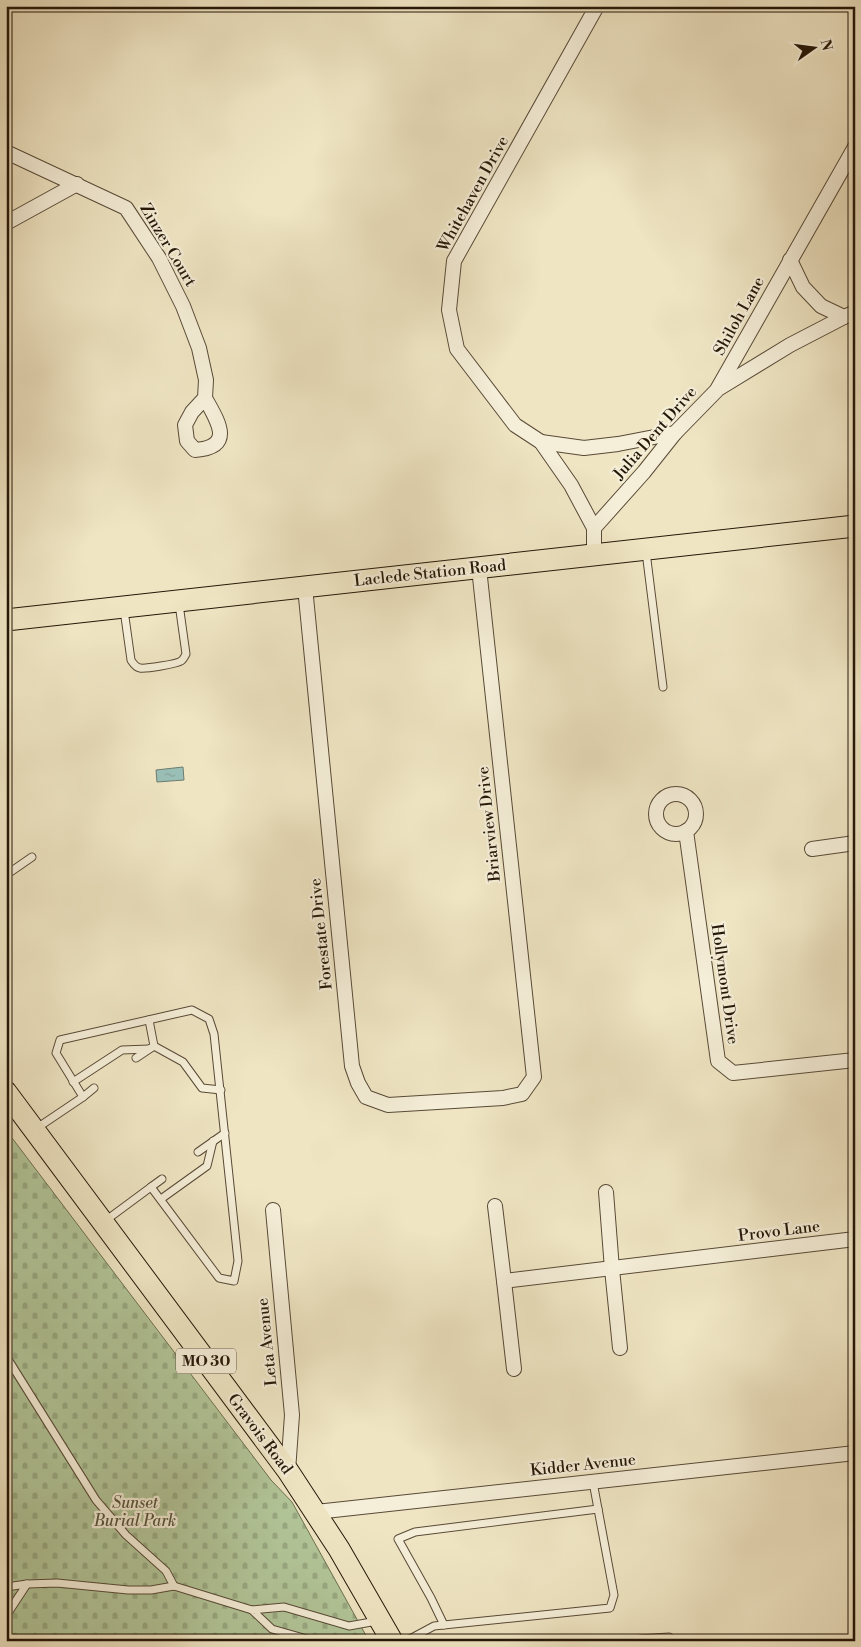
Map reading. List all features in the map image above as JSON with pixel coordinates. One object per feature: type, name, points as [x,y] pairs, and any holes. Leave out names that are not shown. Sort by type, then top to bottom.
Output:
[{"type":"main road","name":"Laclede Station Road","points":[[6,620],[855,526]]},
{"type":"main road","name":"Gravois Road","points":[[6,1092],[288,1472],[316,1512],[392,1641]]},
{"type":"street","name":"Whitehaven Drive","points":[[594,555],[594,528],[571,485],[541,442],[515,426],[457,349],[448,310],[454,261],[597,6]]},
{"type":"street","name":"Shiloh Lane","points":[[718,389],[855,147]]},
{"type":"street","name":"Zinzer Court","points":[[6,152],[126,208],[159,258],[183,306],[199,348],[206,380],[205,398]]},
{"type":"street","points":[[6,223],[77,184]]},
{"type":"street","points":[[790,260],[803,287],[821,306],[849,314]]},
{"type":"street","name":"Julia Dent Drive","points":[[594,528],[644,472],[675,433],[718,389],[790,345],[849,314]]},
{"type":"street","name":"Whitehaven Drive","points":[[541,442],[584,448],[618,444],[675,433]]},
{"type":"street","name":"Briarview Drive","points":[[478,568],[534,1077]]},
{"type":"street","name":"Forestate Drive","points":[[304,587],[352,1066],[358,1083],[366,1097],[388,1105],[503,1098],[522,1094],[534,1077]]},
{"type":"street","name":"Hollymont Drive","points":[[686,831],[718,1062],[733,1073],[855,1060]]},
{"type":"street","points":[[812,849],[855,843]]},
{"type":"street","points":[[606,1192],[620,1348]]},
{"type":"street","points":[[495,1206],[514,1369]]},
{"type":"street","name":"Leta Avenue","points":[[273,1210],[292,1414],[288,1472]]},
{"type":"street","name":"Provo Lane","points":[[504,1281],[855,1239]]},
{"type":"street","name":"Kidder Avenue","points":[[316,1512],[855,1453]]},
{"type":"lane","points":[[646,549],[663,688]]},
{"type":"lane","points":[[124,607],[131,660],[134,665],[141,668],[175,663],[184,658],[186,654],[178,601]]},
{"type":"lane","points":[[6,875],[32,857]]},
{"type":"lane","points":[[83,1097],[56,1053],[60,1040],[192,1010],[210,1019],[214,1034],[221,1090],[238,1261],[234,1282],[220,1278],[151,1187]]},
{"type":"lane","points":[[149,1020],[151,1047]]},
{"type":"lane","points":[[136,1058],[151,1047]]},
{"type":"lane","points":[[73,1082],[122,1050],[151,1047],[182,1062],[202,1088],[221,1090]]},
{"type":"lane","points":[[34,1129],[94,1088]]},
{"type":"lane","points":[[198,1152],[225,1133]]},
{"type":"lane","points":[[161,1199],[207,1166],[213,1141]]},
{"type":"lane","points":[[103,1223],[162,1179]]},
{"type":"lane","points":[[6,1356],[96,1500],[126,1535],[166,1571],[174,1586]]},
{"type":"lane","points":[[406,1641],[434,1626],[610,1608],[614,1595],[593,1482]]},
{"type":"lane","points":[[444,1625],[398,1539],[415,1532],[598,1509]]},
{"type":"lane","points":[[6,1587],[57,1583],[128,1590],[151,1590],[174,1586],[252,1610],[284,1606],[349,1626],[380,1620]]},
{"type":"lane","points":[[6,1616],[27,1584]]},
{"type":"lane","points":[[252,1610],[272,1629],[314,1641]]},
{"type":"lane","points":[[636,1641],[640,1639],[669,1637]]},
{"type":"green space","name":"Sunset Burial Park","points":[[6,1130],[271,1480],[292,1502],[369,1641],[6,1641]]},
{"type":"water","points":[[183,767],[184,780],[157,782],[156,770]]}]
